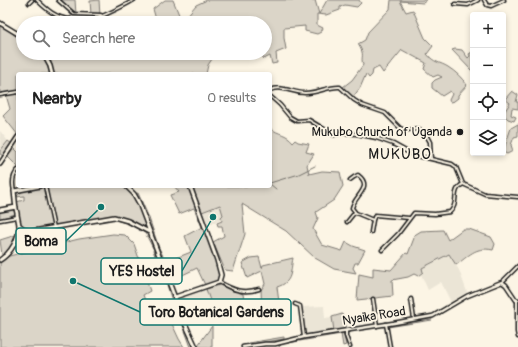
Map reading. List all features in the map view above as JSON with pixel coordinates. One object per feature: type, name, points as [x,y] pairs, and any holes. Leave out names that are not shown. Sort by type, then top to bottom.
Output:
[{"type":"main road","points":[[0,23],[16,33]]},
{"type":"main road","points":[[47,60],[52,72]]},
{"type":"main road","points":[[0,164],[16,140]]},
{"type":"main road","points":[[0,260],[11,250],[18,236],[19,225],[14,191],[30,188]]},
{"type":"main road","points":[[128,188],[139,202],[183,319],[196,347]]},
{"type":"main road","points":[[175,297],[219,282],[221,275],[191,188]]},
{"type":"main road","points":[[0,210],[16,207]]},
{"type":"main road","points":[[18,236],[28,232],[114,217],[128,221],[149,232]]},
{"type":"main road","points":[[19,225],[28,232]]},
{"type":"street","points":[[37,0],[58,16]]},
{"type":"street","points":[[58,0],[74,14],[103,15],[113,12],[134,0]]},
{"type":"street","points":[[456,4],[468,5],[478,0]]},
{"type":"street","points":[[484,0],[487,5],[491,6],[504,0]]},
{"type":"street","points":[[272,90],[280,88],[310,93],[340,87],[362,105],[385,113],[400,128],[405,130],[417,129],[425,133],[430,142],[431,159]]},
{"type":"street","points":[[0,95],[16,92]]},
{"type":"street","points":[[272,98],[290,117],[296,121],[309,120],[334,135],[342,133],[357,134],[384,140],[413,155],[452,164],[456,167],[463,184],[485,194],[518,197]]},
{"type":"street","points":[[14,191],[13,179],[16,172]]},
{"type":"street","points":[[350,180],[354,176],[358,175],[364,185],[364,189],[352,205],[355,212],[372,220]]},
{"type":"street","points":[[382,250],[398,234],[414,212],[435,214],[450,212],[454,207],[456,190],[458,186],[463,184]]},
{"type":"street","points":[[44,188],[54,228]]},
{"type":"street","points":[[347,222],[355,212]]},
{"type":"street","points":[[371,232],[372,220],[375,215],[409,218]]},
{"type":"street","points":[[0,220],[17,217]]},
{"type":"street","points":[[518,266],[502,282],[517,300],[516,332],[518,337]]},
{"type":"street","points":[[219,282],[240,292],[259,289]]},
{"type":"street","name":"Nyaika Road","points":[[243,347],[265,344],[276,346],[304,337],[433,316],[467,296],[502,282]]},
{"type":"street","points":[[373,299],[377,326]]},
{"type":"street","points":[[411,299],[414,319]]},
{"type":"street","points":[[295,304],[300,306],[304,337]]},
{"type":"street","points":[[183,319],[206,310],[212,312],[217,320],[229,320],[243,317]]},
{"type":"street","points":[[386,324],[390,347]]},
{"type":"street","points":[[346,331],[350,347]]},
{"type":"shaded area","points":[[75,0],[76,14],[91,14],[90,1],[99,0],[100,16],[72,16],[60,1]]},
{"type":"shaded area","points":[[165,0],[173,0],[180,16],[155,16],[153,9]]},
{"type":"shaded area","points":[[207,0],[315,0],[319,14],[327,0],[359,0],[361,3],[357,7],[345,5],[340,7],[340,10],[326,15],[317,14],[317,25],[323,28],[321,32],[317,34],[305,31],[305,26],[284,28],[286,49],[276,53],[277,63],[272,64],[272,16],[187,16],[196,5]]},
{"type":"shaded area","points":[[391,0],[427,0],[423,3],[400,1],[406,12],[413,10],[425,38],[433,46],[427,54],[435,61],[454,71],[467,85],[458,95],[458,98],[454,101],[450,102],[449,100],[452,94],[450,91],[442,96],[432,88],[432,83],[442,77],[438,75],[433,77],[424,69],[426,63],[402,50],[383,73],[379,67],[373,70],[372,75],[369,78],[366,74],[360,88],[353,97],[343,87],[352,80],[363,65],[362,51],[358,44],[365,40],[368,32],[390,9]]},
{"type":"shaded area","points":[[0,25],[16,36],[16,60],[46,60],[49,72],[16,72],[16,91],[0,93]]},
{"type":"shaded area","points":[[452,50],[462,50],[468,58],[470,56],[470,69]]},
{"type":"shaded area","points":[[50,60],[211,60],[208,65],[206,72],[53,72]]},
{"type":"shaded area","points":[[512,91],[518,95],[516,102],[518,102],[518,109],[512,108],[511,115],[516,117],[514,121],[506,117],[506,109],[510,103],[506,98]]},
{"type":"shaded area","points":[[16,93],[16,132],[3,116],[10,109],[6,95]]},
{"type":"shaded area","points":[[518,124],[518,136],[514,137],[511,145],[513,151],[507,154],[506,143],[511,128]]},
{"type":"shaded area","points":[[272,129],[288,137],[293,142],[295,140],[309,144],[306,152],[314,154],[307,165],[309,174],[322,171],[340,172],[343,186],[334,200],[316,212],[318,218],[313,229],[322,245],[342,251],[346,242],[365,250],[358,263],[355,263],[353,268],[356,273],[334,269],[315,258],[286,231],[242,204],[245,234],[233,271],[225,270],[213,242],[224,236],[222,226],[218,226],[217,223],[222,221],[221,217],[223,215],[220,205],[202,212],[193,188],[272,188]]},
{"type":"shaded area","points":[[0,131],[8,141],[0,151]]},
{"type":"shaded area","points":[[8,141],[12,144],[3,156],[0,154],[0,151]]},
{"type":"shaded area","points":[[13,147],[16,150],[16,165],[7,156]]},
{"type":"shaded area","points":[[34,188],[127,188],[138,202],[147,231],[146,232],[151,238],[160,264],[158,265],[154,250],[145,233],[129,224],[116,220],[116,218],[31,232],[26,230],[19,220],[16,202],[24,200],[24,196],[16,197],[25,190]]},
{"type":"shaded area","points":[[176,188],[189,188],[217,260],[220,274],[218,281],[205,285],[197,268],[170,281],[135,194],[138,193],[149,218],[159,248],[166,262],[191,252],[185,236],[202,227],[194,208],[179,214],[170,195],[179,192]]},
{"type":"shaded area","points":[[220,205],[224,217],[208,226],[202,212]]},
{"type":"shaded area","points":[[14,209],[15,214],[0,219],[0,211]]},
{"type":"shaded area","points":[[463,229],[469,229],[491,237],[495,244],[493,250],[481,249],[469,255],[456,265],[449,254],[422,268],[423,272],[418,276],[414,274],[408,277],[392,280],[393,296],[357,300],[359,274],[373,277],[373,268],[391,270],[406,253],[408,254],[414,238],[413,236],[421,231],[443,230],[448,240]]},
{"type":"shaded area","points":[[113,234],[125,235],[134,244],[150,291],[143,295],[149,311],[156,308],[159,315],[166,311],[184,347],[0,347],[0,260],[5,257],[79,239]]},
{"type":"shaded area","points":[[16,235],[10,250],[6,254],[2,255],[0,240]]},
{"type":"shaded area","points":[[449,254],[459,270],[467,292],[451,302],[441,282],[428,290],[419,270]]},
{"type":"shaded area","points":[[259,257],[262,268],[263,265],[293,258],[290,276],[286,282],[277,287],[280,310],[262,313],[261,290],[265,284],[262,271],[247,278],[242,263],[251,258]]},
{"type":"shaded area","points":[[169,284],[193,343],[193,347],[191,347],[175,304],[173,304],[167,285]]},
{"type":"shaded area","points":[[220,285],[243,294],[246,315],[221,320],[216,318],[206,289]]},
{"type":"shaded area","points":[[206,289],[212,310],[205,309],[184,317],[177,298]]},
{"type":"shaded area","points":[[324,306],[325,318],[332,317],[334,331],[305,336],[302,307]]},
{"type":"shaded area","points":[[342,314],[346,329],[334,331],[332,317]]},
{"type":"shaded area","points":[[431,318],[432,320],[388,327],[388,326]]},
{"type":"shaded area","points":[[212,326],[212,347],[200,347],[198,345]]},
{"type":"shaded area","points":[[343,332],[346,345],[343,346],[341,334],[282,344],[279,347],[279,343]]},
{"type":"shaded area","points":[[284,337],[284,339],[248,345],[248,343]]},
{"type":"waterway","points":[[272,182],[299,174],[315,166]]},
{"type":"waterway","points":[[272,186],[276,189]]},
{"type":"place","name":"Mukubo Church of Uganda","points":[[460,132]]},
{"type":"place","name":"Boma","points":[[101,207]]},
{"type":"place","name":"YES Hostel","points":[[213,217]]},
{"type":"place","name":"Toro Botanical Gardens","points":[[73,281]]},
{"type":"district","name":"MUKUBO","points":[[400,154]]}]
